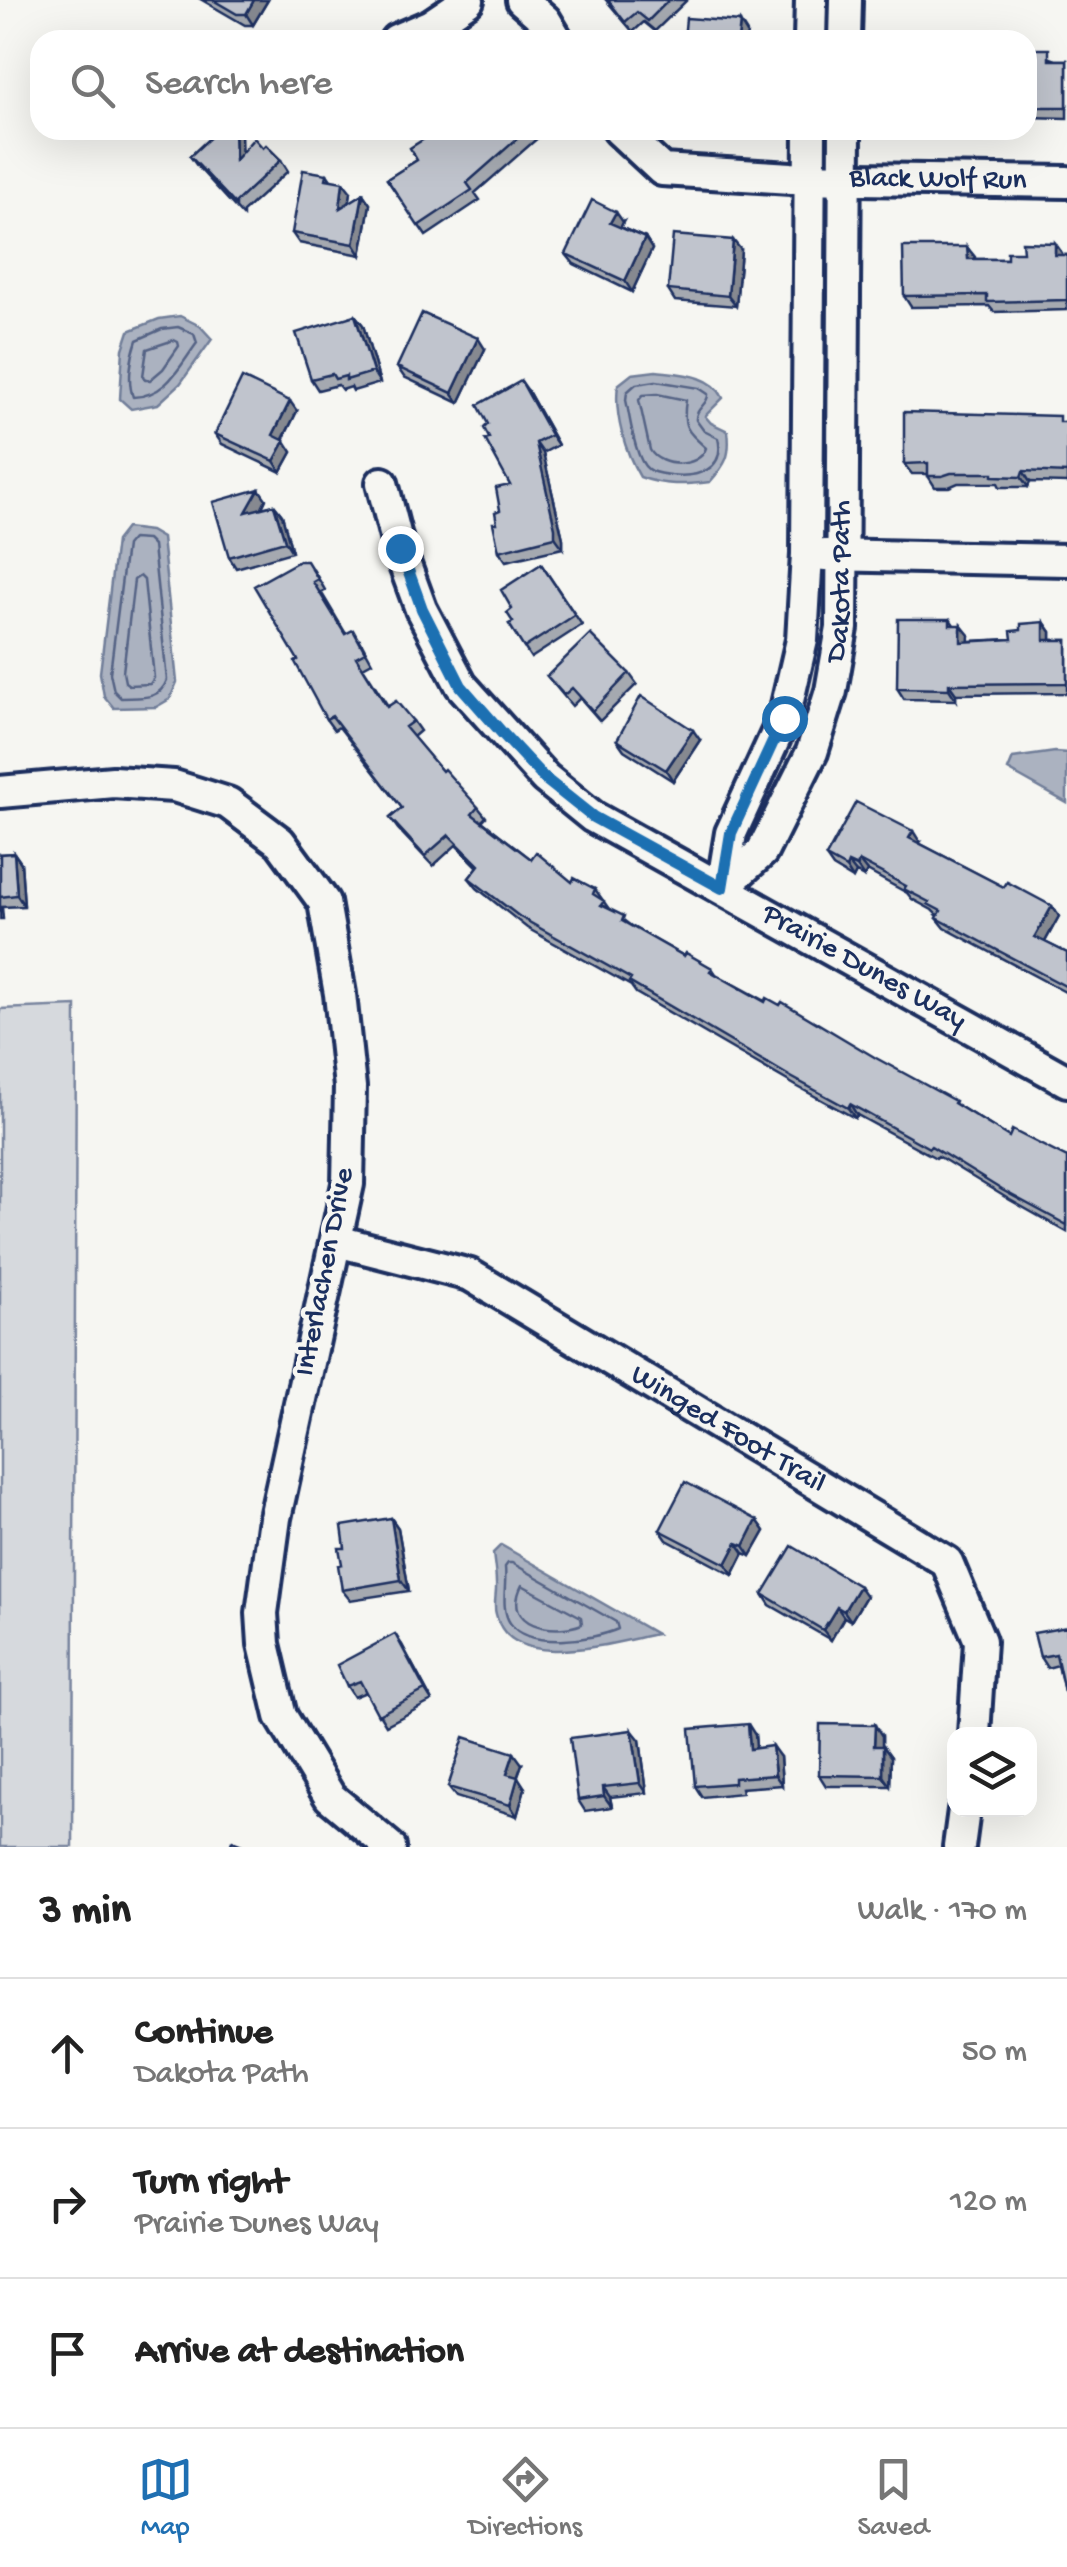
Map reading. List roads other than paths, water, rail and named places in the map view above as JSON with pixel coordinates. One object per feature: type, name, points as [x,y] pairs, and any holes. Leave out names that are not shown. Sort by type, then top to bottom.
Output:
[{"type":"street","points":[[419,30],[468,0]]},
{"type":"street","points":[[522,0],[551,30]]},
{"type":"street","points":[[810,30],[811,0]]},
{"type":"street","points":[[846,0],[846,30]]},
{"type":"street","name":"Black Wolf Run","points":[[630,140],[662,170],[809,178],[1067,182]]},
{"type":"street","name":"Dakota Path","points":[[722,888],[731,833],[784,718],[802,640],[807,554],[810,140]]},
{"type":"street","name":"Dakota Path","points":[[722,888],[762,852],[812,752],[831,691],[842,628],[845,140]]},
{"type":"street","name":"Prairie Dunes Way","points":[[382,483],[422,609],[461,686],[544,778],[593,817],[1067,1081]]},
{"type":"street","points":[[807,554],[1067,560]]},
{"type":"street","name":"Interlachen Drive","points":[[0,792],[112,782],[174,786],[228,803],[280,842],[324,902],[350,1086],[348,1184],[275,1518],[262,1614],[264,1644],[281,1716],[330,1796],[390,1847]]},
{"type":"street","name":"Winged Foot Trail","points":[[336,1241],[470,1276],[948,1562],[980,1641],[974,1727]]},
{"type":"street","points":[[959,1847],[963,1817]]},
{"type":"water","points":[[180,316],[200,326],[212,339],[180,384],[158,404],[131,409],[120,399],[123,349],[129,331],[159,319]]},
{"type":"water","points":[[656,371],[703,380],[723,398],[705,416],[728,431],[729,440],[726,459],[710,482],[658,482],[640,477],[635,467],[619,421],[618,385],[632,374]]},
{"type":"water","points":[[126,528],[150,531],[162,538],[177,682],[170,699],[156,707],[114,708],[104,696],[100,673],[116,541]]},
{"type":"water","points":[[1067,753],[1067,803],[1008,770],[1013,758]]},
{"type":"water","points":[[501,1545],[656,1634],[566,1650],[521,1644],[505,1633],[495,1610],[493,1553]]}]
